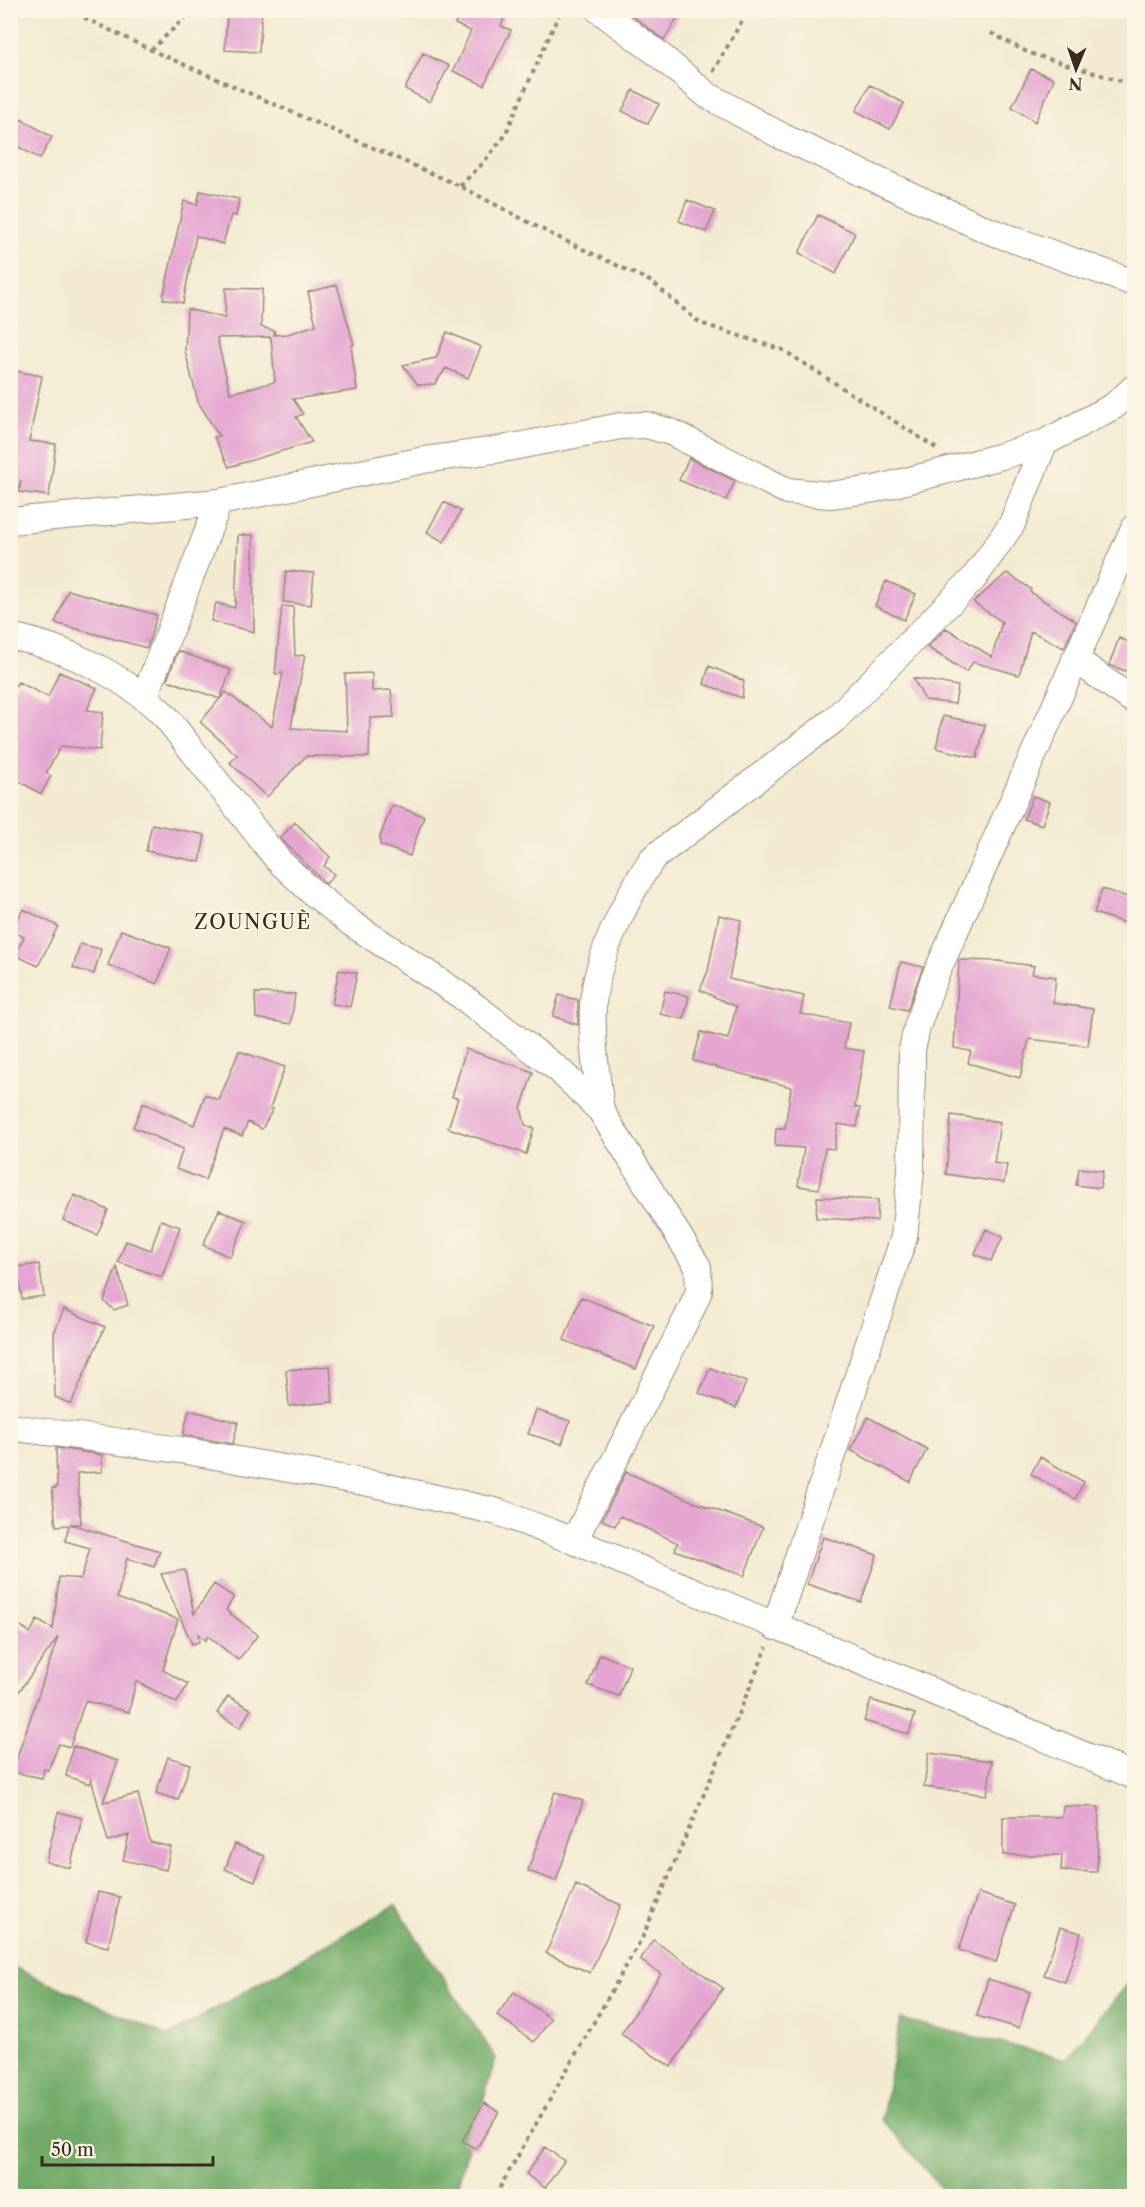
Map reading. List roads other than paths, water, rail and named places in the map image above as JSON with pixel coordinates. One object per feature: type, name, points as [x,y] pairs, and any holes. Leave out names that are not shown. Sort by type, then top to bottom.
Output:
[{"type":"street","points":[[599,10],[702,90],[783,138],[987,230],[1134,283]]},
{"type":"street","points":[[10,521],[219,502],[424,460],[502,450],[621,426],[646,425],[671,432],[787,491],[811,495],[874,489],[1044,443],[1114,406],[1134,388]]},
{"type":"street","points":[[601,1111],[594,1057],[593,1003],[603,960],[634,887],[652,859],[834,720],[974,578],[1012,524],[1044,443]]},
{"type":"street","points":[[145,696],[219,502]]},
{"type":"street","points":[[775,1627],[904,1237],[911,1171],[912,1050],[917,1027],[933,981],[1134,528]]},
{"type":"street","points":[[10,636],[68,655],[115,675],[145,696],[166,717],[278,860],[311,891],[351,923],[460,995],[559,1070],[601,1111],[698,1267],[701,1280],[691,1310],[574,1541]]},
{"type":"street","points":[[1075,659],[1134,701]]},
{"type":"street","points":[[10,1427],[181,1450],[374,1484],[498,1512],[574,1541],[1134,1776]]},
{"type":"district","name":"ZOUNGUÈ","points":[[253,922]]}]
